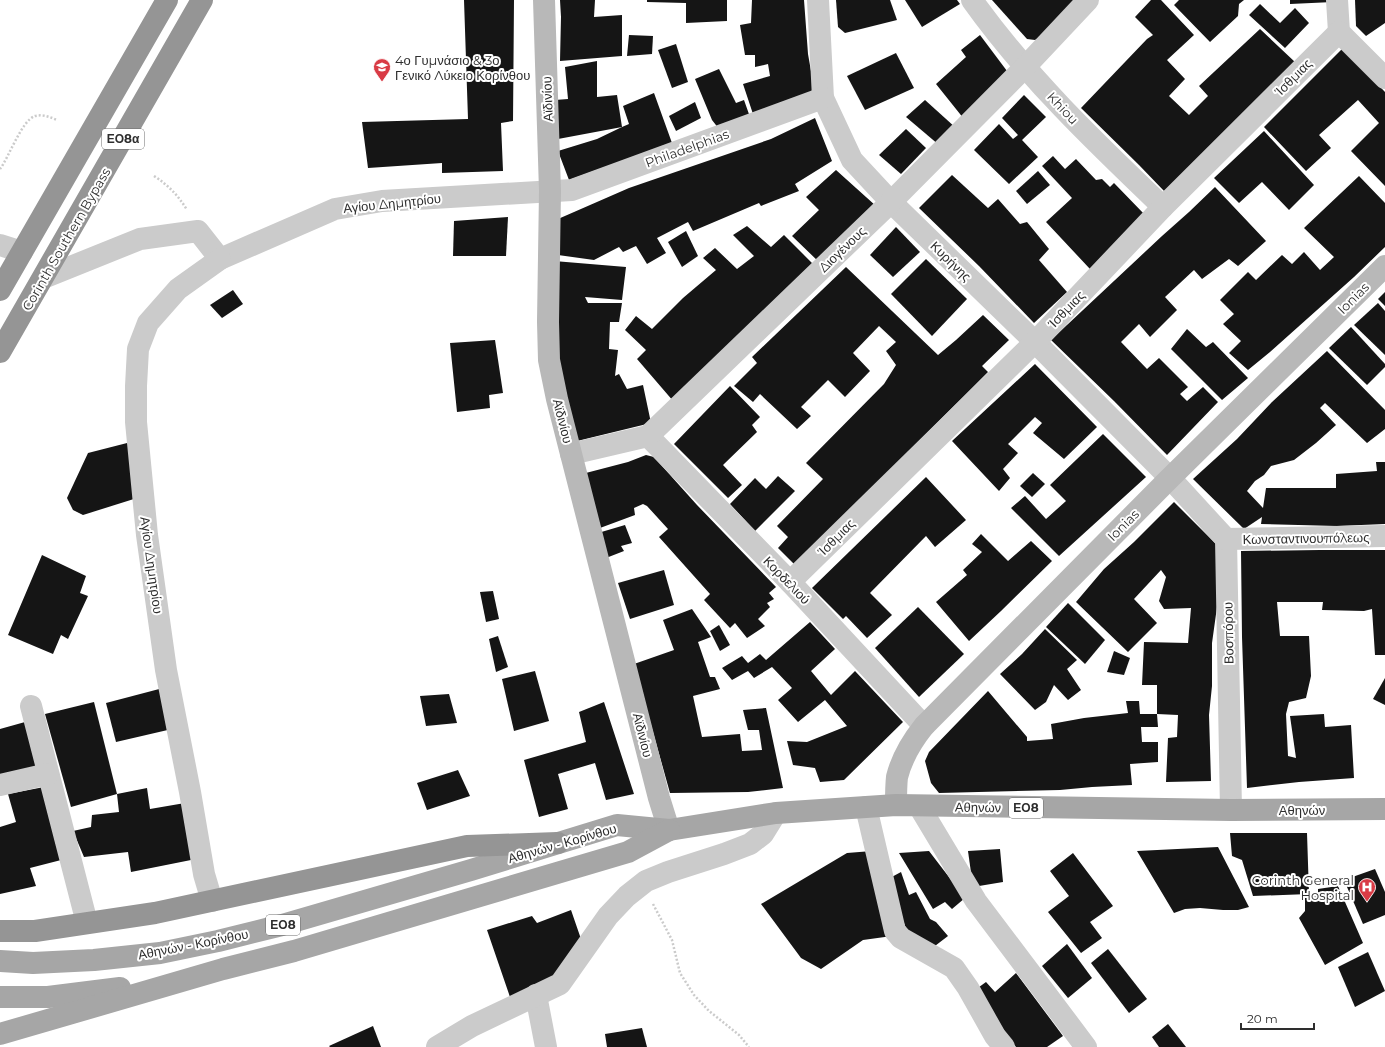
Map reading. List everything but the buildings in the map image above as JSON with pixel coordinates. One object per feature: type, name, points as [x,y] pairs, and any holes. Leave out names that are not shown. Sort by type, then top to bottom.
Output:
[{"type":"highway","name":"ΕΟ8α","points":[[0,290],[167,0]]},
{"type":"highway","name":"Corinth Southern Bypass","points":[[0,352],[202,0]]},
{"type":"highway","points":[[0,931],[35,931],[155,913],[212,902],[467,846],[558,843]]},
{"type":"main road","name":"Αθηνών","points":[[669,830],[776,813],[896,805],[1232,810],[1385,810]]},
{"type":"main road","name":"Αθηνών - Κορίνθου","points":[[0,961],[33,963],[94,960],[160,953],[218,941],[298,920],[471,870],[617,825],[669,830]]},
{"type":"main road","name":"Αθηνών - Κορίνθου","points":[[223,969],[301,949],[628,852],[669,830]]},
{"type":"main road","name":"ΕΟ8","points":[[0,997],[48,997],[101,990],[223,969]]},
{"type":"main road","name":"ΕΟ8","points":[[0,1034],[223,969]]},
{"type":"street","name":"Αϊδινίου","points":[[544,0],[550,191],[548,322],[550,360],[557,399],[659,798],[669,830]]},
{"type":"street","name":"Κυρήνης","points":[[818,0],[823,98],[852,160],[891,202],[1035,342],[1170,478]]},
{"type":"street","name":"Khiou","points":[[972,0],[1025,67],[1094,140],[1163,206]]},
{"type":"street","name":"Διογένους","points":[[648,436],[891,202],[1025,67],[1088,0]]},
{"type":"street","points":[[1337,0],[1339,32],[1385,78]]},
{"type":"street","name":"Ίσθμιας","points":[[790,582],[1035,342],[1163,206],[1339,32]]},
{"type":"street","name":"Philadelphias","points":[[550,191],[572,190],[823,98]]},
{"type":"street","name":"Αγίου Δημητρίου","points":[[212,902],[204,874],[165,662],[147,535],[136,422],[136,386],[138,349],[148,323],[178,289],[220,259],[335,209],[382,201],[550,191]]},
{"type":"street","points":[[43,278],[140,239],[198,231],[220,259]]},
{"type":"street","points":[[0,245],[22,252]]},
{"type":"street","name":"Ionias","points":[[896,805],[897,778],[901,763],[910,745],[924,726],[1170,478],[1385,266]]},
{"type":"street","points":[[571,454],[648,436]]},
{"type":"street","name":"Κορδελιού","points":[[648,436],[790,582],[924,726]]},
{"type":"street","points":[[1170,478],[1226,539]]},
{"type":"street","name":"Κωνσταντινουπόλεως","points":[[1226,539],[1385,536]]},
{"type":"street","name":"Βοσπόρου","points":[[1226,539],[1232,810]]},
{"type":"street","points":[[31,706],[87,923]]},
{"type":"street","points":[[0,785],[48,774]]},
{"type":"street","points":[[920,806],[976,901],[1086,1047]]},
{"type":"street","points":[[866,807],[895,931],[901,938],[954,968],[968,988],[995,1036],[1004,1047]]},
{"type":"street","points":[[437,1047],[472,1026],[560,984],[608,916],[627,896],[646,881],[750,844],[763,834],[776,813]]},
{"type":"street","points":[[536,995],[546,1047]]},
{"type":"path","points":[[0,169],[27,122],[35,116],[47,116],[57,120]]},
{"type":"path","points":[[154,176],[167,184],[173,191],[185,206],[198,231]]},
{"type":"path","points":[[646,881],[651,900],[672,940],[680,973],[694,995],[709,1011],[739,1035],[749,1047]]},
{"type":"place","name":"4ο Γυμνάσιο & 3ο Γενικό Λύκειο Κορίνθου","points":[[382,82]]},
{"type":"place","name":"Corinth General Hospital","points":[[1367,902]]}]
